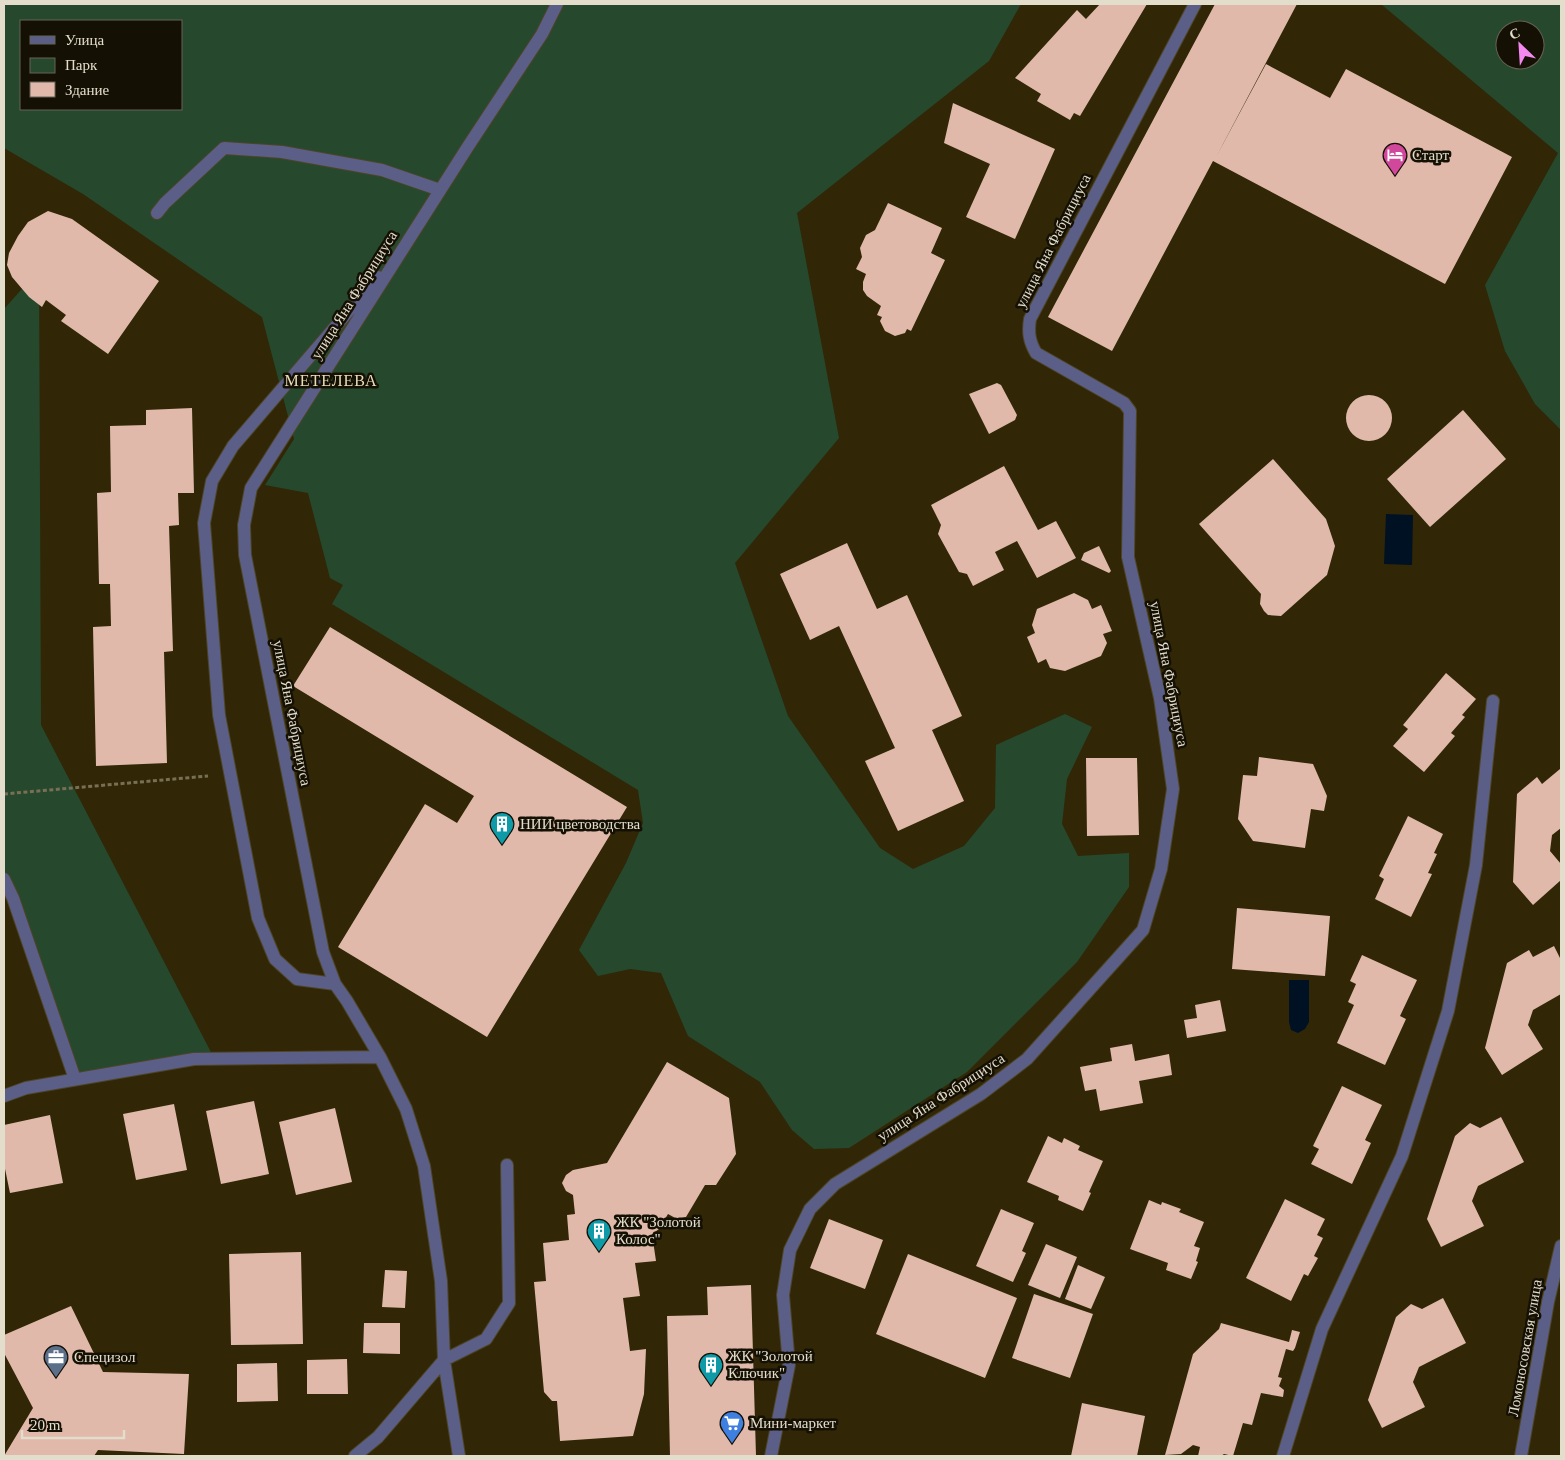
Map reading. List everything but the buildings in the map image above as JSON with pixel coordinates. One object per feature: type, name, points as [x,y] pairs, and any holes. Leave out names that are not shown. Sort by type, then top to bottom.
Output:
[{"type":"street","name":"улица Яна Фабрициуса","points":[[459,1456],[444,1360],[441,1281],[424,1166],[406,1109],[380,1057],[335,984],[322,952],[245,555],[244,525],[251,488],[440,190],[542,34],[557,4]]},
{"type":"street","name":"улица Яна Фабрициуса","points":[[771,1456],[789,1365],[783,1295],[790,1250],[810,1209],[835,1184],[981,1094],[1027,1059],[1143,930],[1146,922],[1161,869],[1173,789],[1160,698],[1128,557],[1130,411],[1124,403],[1036,353],[1030,343],[1028,333],[1030,319],[1195,4]]},
{"type":"street","points":[[157,213],[164,203],[224,148],[282,152],[382,170],[440,190]]},
{"type":"street","points":[[335,984],[297,979],[275,960],[258,918],[219,716],[204,522],[212,480],[232,446],[407,243]]},
{"type":"street","points":[[1283,1456],[1322,1329],[1402,1156],[1448,1011],[1476,865],[1493,701]]},
{"type":"street","points":[[4,879],[13,898],[75,1079]]},
{"type":"street","points":[[4,1096],[26,1088],[200,1058],[380,1057]]},
{"type":"street","points":[[355,1456],[378,1437],[444,1360],[486,1339],[509,1304],[507,1165]]},
{"type":"street","name":"Ломоносовская улица","points":[[1521,1456],[1548,1302],[1561,1246]]},
{"type":"path","points":[[4,794],[209,776],[209,767]]},
{"type":"green space","points":[[4,4],[1021,4],[989,61],[797,213],[839,438],[735,563],[788,716],[880,848],[913,869],[964,846],[995,808],[996,745],[1065,714],[1092,727],[1067,779],[1062,824],[1078,856],[1129,853],[1129,887],[1077,962],[967,1072],[849,1148],[814,1149],[792,1130],[760,1082],[688,1036],[661,973],[630,969],[598,976],[579,950],[626,863],[643,823],[638,790],[332,604],[343,585],[330,578],[308,493],[265,485],[294,439],[262,317],[83,194],[4,148]]},
{"type":"green space","points":[[1381,4],[1561,4],[1561,430],[1535,404],[1505,351],[1485,285],[1558,153]]},
{"type":"green space","points":[[39,270],[41,725],[214,1058],[75,1079],[4,879],[4,309]]},
{"type":"water","points":[[1386,514],[1413,515],[1412,565],[1384,564]]},
{"type":"water","points":[[1289,980],[1309,980],[1309,1022],[1305,1029],[1298,1033],[1291,1030],[1289,1022]]},
{"type":"place","name":"Старт","points":[[1395,176]]},
{"type":"place","name":"НИИ цветоводства","points":[[502,845]]},
{"type":"place","name":"ЖК \"Золотой Колос\"","points":[[599,1252]]},
{"type":"place","name":"Специзол","points":[[56,1378]]},
{"type":"place","name":"ЖК \"Золотой Ключик\"","points":[[711,1386]]},
{"type":"place","name":"Мини-маркет","points":[[732,1444]]},
{"type":"district","name":"МЕТЕЛЕВА","points":[[331,380]]}]
